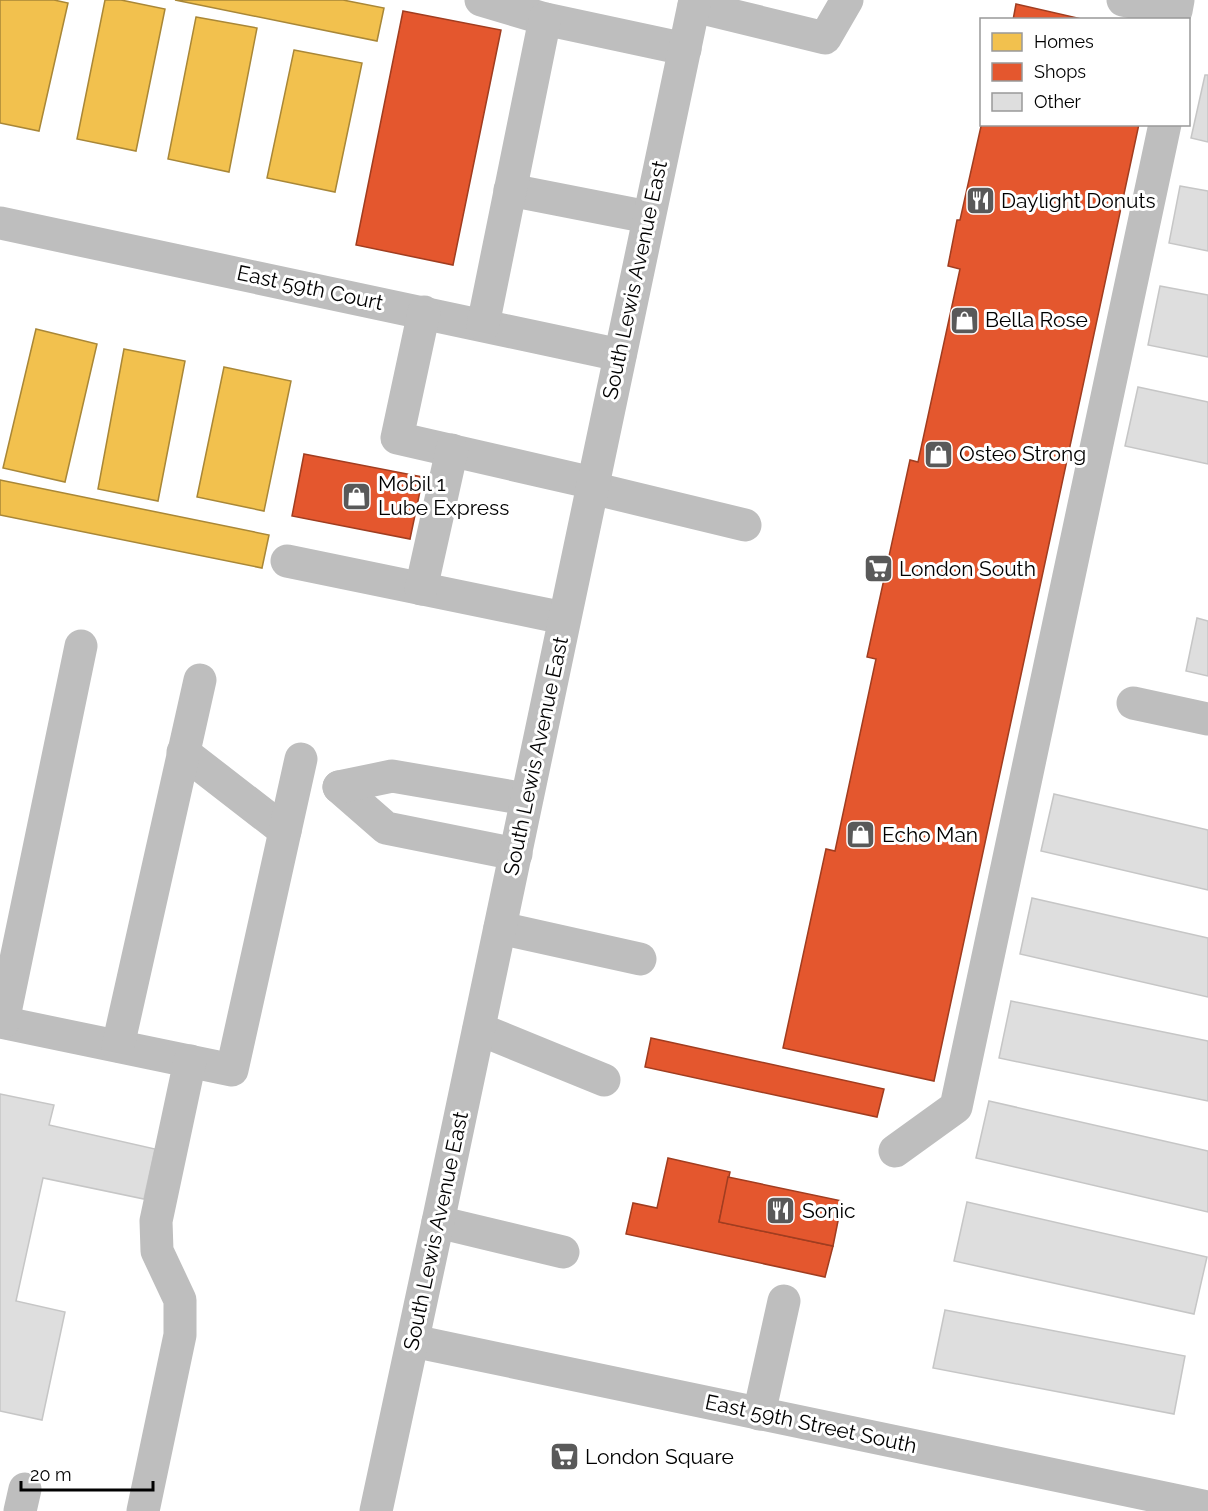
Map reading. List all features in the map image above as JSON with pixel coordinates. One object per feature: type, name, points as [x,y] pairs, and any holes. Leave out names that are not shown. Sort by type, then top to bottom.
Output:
[{"type":"main road","points":[[481,0],[545,19],[685,49]]},
{"type":"main road","points":[[695,3],[825,38],[847,0]]},
{"type":"main road","points":[[1123,0],[1177,10]]},
{"type":"main road","name":"South Lewis Avenue East","points":[[376,1511],[695,3]]},
{"type":"main road","points":[[483,325],[545,19]]},
{"type":"main road","points":[[895,1151],[956,1107],[1165,126]]},
{"type":"main road","points":[[510,190],[648,217]]},
{"type":"main road","name":"East 59th Court","points":[[0,223],[620,355]]},
{"type":"main road","points":[[424,312],[397,438],[745,525]]},
{"type":"main road","points":[[421,589],[452,450]]},
{"type":"main road","points":[[287,561],[564,618]]},
{"type":"main road","points":[[81,645],[2,1022],[232,1070],[301,759]]},
{"type":"main road","points":[[118,1046],[200,680]]},
{"type":"main road","points":[[1133,703],[1208,719]]},
{"type":"main road","points":[[183,752],[285,831]]},
{"type":"main road","points":[[516,854],[386,828],[339,787],[392,776],[526,799]]},
{"type":"main road","points":[[500,928],[640,959]]},
{"type":"main road","points":[[479,1029],[604,1080]]},
{"type":"main road","points":[[142,1511],[180,1335],[180,1300],[156,1251],[156,1221],[190,1061]]},
{"type":"main road","points":[[438,1222],[563,1252]]},
{"type":"main road","points":[[759,1414],[784,1301]]},
{"type":"main road","name":"East 59th Street South","points":[[413,1341],[1208,1507]]},
{"type":"building: Homes","points":[[0,0],[54,0],[68,3],[39,131],[0,123]]},
{"type":"building: Homes","points":[[105,0],[121,0],[165,9],[136,151],[77,139]]},
{"type":"building: Homes","points":[[175,0],[343,0],[384,8],[377,41]]},
{"type":"building: Homes","points":[[196,17],[257,28],[229,172],[168,159]]},
{"type":"building: Homes","points":[[294,50],[362,63],[335,192],[267,178]]},
{"type":"building: Homes","points":[[36,329],[97,344],[65,482],[3,468]]},
{"type":"building: Homes","points":[[124,349],[185,361],[158,501],[98,489]]},
{"type":"building: Homes","points":[[224,367],[291,381],[264,511],[197,497]]},
{"type":"building: Homes","points":[[0,480],[269,535],[262,568],[0,515]]},
{"type":"building: Shops","points":[[1016,4],[1078,18],[1013,18]]},
{"type":"building: Shops","points":[[403,11],[501,30],[453,265],[356,245]]},
{"type":"building: Shops","points":[[981,126],[1139,126],[934,1081],[783,1048],[826,849],[835,851],[876,659],[867,657],[910,460],[918,462],[960,269],[948,266],[957,220],[960,220]]},
{"type":"building: Shops","name":"Mobil 1 Lube Express","points":[[304,454],[423,477],[410,539],[292,516]]},
{"type":"building: Shops","points":[[651,1038],[884,1089],[877,1117],[645,1067]]},
{"type":"building: Shops","points":[[668,1158],[730,1172],[719,1222],[833,1246],[825,1277],[626,1234],[633,1203],[657,1208]]},
{"type":"building: Shops","name":"Sonic","points":[[728,1177],[842,1201],[833,1246],[719,1222]]},
{"type":"building: Other","points":[[1205,75],[1208,75],[1208,142],[1191,138]]},
{"type":"building: Other","points":[[1180,186],[1208,191],[1208,251],[1169,243]]},
{"type":"building: Other","points":[[1160,286],[1208,295],[1208,357],[1148,345]]},
{"type":"building: Other","points":[[1138,387],[1208,402],[1208,464],[1125,446]]},
{"type":"building: Other","points":[[1197,618],[1208,621],[1208,676],[1186,671]]},
{"type":"building: Other","points":[[1054,794],[1208,830],[1208,890],[1041,851]]},
{"type":"building: Other","points":[[1032,898],[1208,938],[1208,997],[1020,954]]},
{"type":"building: Other","points":[[1011,1001],[1208,1041],[1208,1101],[999,1058]]},
{"type":"building: Other","points":[[0,1094],[54,1105],[49,1125],[155,1149],[144,1199],[43,1178],[16,1301],[65,1312],[42,1420],[0,1411]]},
{"type":"building: Other","points":[[989,1101],[1208,1151],[1208,1212],[976,1158]]},
{"type":"building: Other","points":[[967,1202],[1207,1257],[1194,1314],[954,1261]]},
{"type":"building: Other","points":[[945,1310],[1185,1356],[1174,1414],[933,1368]]},
{"type":"place","name":"Daylight Donuts","points":[[980,201]]},
{"type":"place","name":"Bella Rose","points":[[964,320]]},
{"type":"place","name":"Osteo Strong","points":[[938,454]]},
{"type":"place","name":"Mobil 1 Lube Express","points":[[357,496]]},
{"type":"place","name":"London South","points":[[878,569]]},
{"type":"place","name":"Echo Man","points":[[861,835]]},
{"type":"place","name":"Sonic","points":[[781,1211]]},
{"type":"place","name":"London Square","points":[[564,1457]]}]
